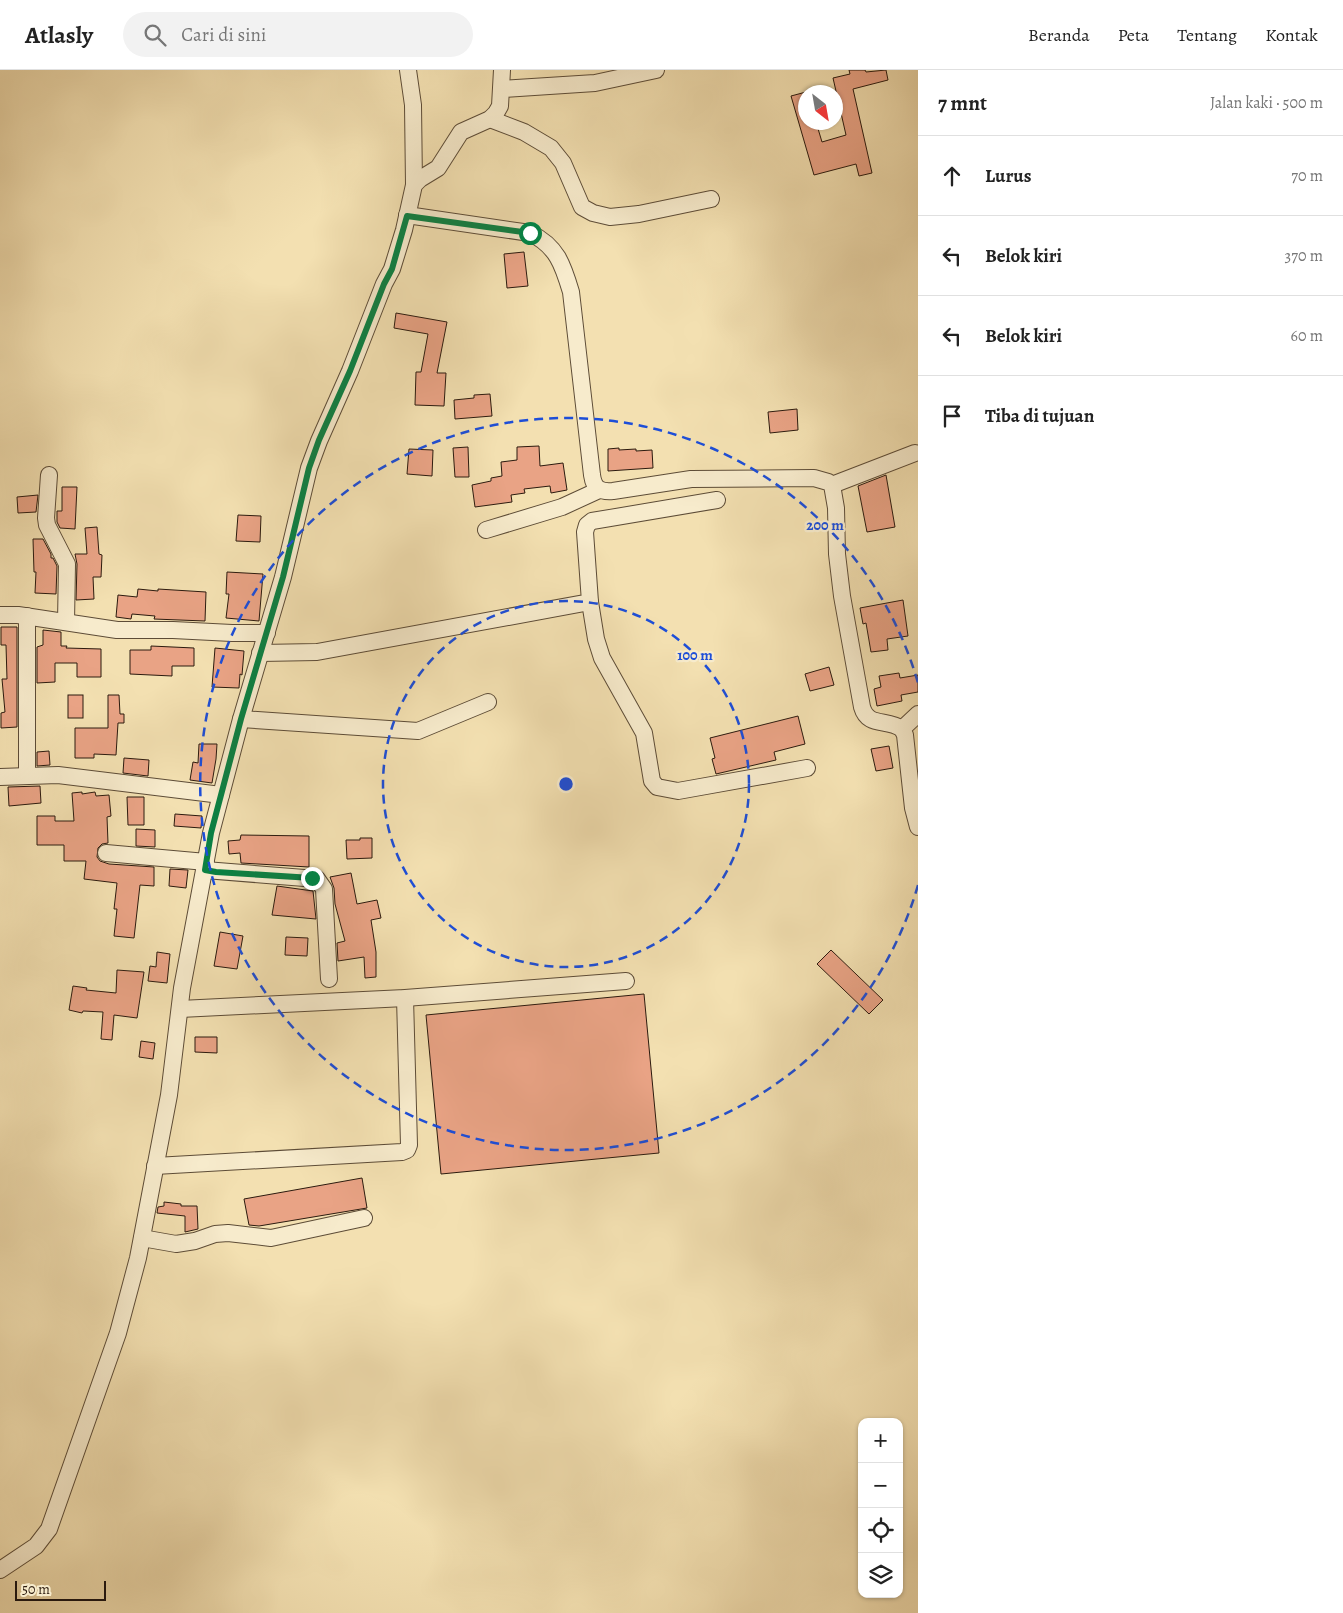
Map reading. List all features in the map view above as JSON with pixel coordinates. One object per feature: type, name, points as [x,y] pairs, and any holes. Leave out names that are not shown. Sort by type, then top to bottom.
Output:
[{"type":"street","points":[[0,1570],[36,1546],[49,1529],[128,1300],[142,1238],[169,1095],[180,1009],[205,866],[221,795],[241,719],[283,577],[311,461],[392,269],[407,216],[414,185],[413,105],[408,70]]},
{"type":"street","points":[[414,185],[438,168],[461,132],[490,119],[500,106],[502,70]]},
{"type":"street","points":[[502,89],[595,83],[656,70]]},
{"type":"street","points":[[490,119],[524,132],[551,148],[563,163],[582,207],[593,213],[610,217],[639,214],[711,198]]},
{"type":"street","points":[[407,216],[530,233],[543,239],[554,251],[562,264],[571,292],[593,481],[599,490],[603,492],[691,479],[814,478],[832,485],[914,453]]},
{"type":"street","points":[[48,474],[47,525],[67,564],[66,622]]},
{"type":"street","points":[[832,485],[836,508],[837,554],[842,596],[864,713],[870,720],[902,728]]},
{"type":"street","points":[[486,530],[562,507],[599,490]]},
{"type":"street","points":[[717,500],[589,523],[585,532],[590,602],[596,639],[602,658],[644,733],[652,780],[657,787],[678,790],[807,768]]},
{"type":"street","points":[[260,653],[317,652],[590,602]]},
{"type":"street","points":[[0,615],[27,616],[117,630],[173,630],[232,634],[267,633]]},
{"type":"street","points":[[27,616],[27,776]]},
{"type":"street","points":[[241,719],[418,731],[488,702]]},
{"type":"street","points":[[902,728],[918,714]]},
{"type":"street","points":[[902,728],[913,808],[918,827]]},
{"type":"street","points":[[0,777],[58,775],[221,795]]},
{"type":"street","points":[[106,853],[317,879],[324,889],[329,979]]},
{"type":"street","points":[[180,1009],[406,998],[626,981]]},
{"type":"street","points":[[155,1166],[402,1152],[407,1150],[406,998]]},
{"type":"street","points":[[142,1238],[176,1244],[195,1241],[215,1234],[228,1233],[271,1238],[364,1218]]},
{"type":"building","points":[[849,70],[865,70],[866,72],[886,70],[888,80],[853,89],[872,173],[859,176],[856,164],[814,175],[801,130],[818,130],[822,142],[846,135],[843,122],[843,85],[835,85],[833,78],[850,74]]},
{"type":"building","points":[[798,94],[798,120],[791,96]]},
{"type":"building","points":[[524,252],[528,286],[507,288],[504,254]]},
{"type":"building","points":[[396,313],[447,322],[437,373],[446,373],[444,406],[415,405],[416,372],[421,372],[428,334],[394,328]]},
{"type":"building","points":[[490,394],[492,416],[455,419],[454,400],[474,398],[474,395]]},
{"type":"building","points":[[797,409],[798,430],[770,433],[768,412]]},
{"type":"building","points":[[539,446],[540,466],[563,463],[567,490],[551,493],[550,486],[524,489],[525,493],[511,495],[512,502],[475,507],[472,485],[491,481],[491,478],[502,476],[501,462],[517,460],[517,447]]},
{"type":"building","points":[[468,447],[469,477],[455,477],[453,448]]},
{"type":"building","points":[[619,448],[619,450],[652,450],[653,468],[608,471],[608,449]]},
{"type":"building","points":[[409,449],[433,450],[432,476],[407,474]]},
{"type":"building","points":[[886,475],[895,527],[867,532],[858,486]]},
{"type":"building","points":[[62,487],[77,487],[75,529],[60,528],[57,522],[57,511],[62,511]]},
{"type":"building","points":[[38,495],[36,512],[18,513],[17,497]]},
{"type":"building","points":[[238,515],[261,516],[260,542],[236,541]]},
{"type":"building","points":[[97,527],[99,554],[102,555],[101,577],[93,577],[94,599],[76,600],[77,564],[75,554],[87,554],[85,528]]},
{"type":"building","points":[[33,539],[43,539],[51,554],[51,558],[53,558],[57,566],[56,594],[35,593],[36,572],[34,572]]},
{"type":"building","points":[[227,572],[263,574],[259,621],[226,618],[229,594],[226,594]]},
{"type":"building","points":[[138,589],[206,592],[205,621],[154,619],[155,616],[132,614],[131,619],[116,617],[118,595],[137,597]]},
{"type":"building","points":[[903,600],[908,636],[887,639],[888,650],[871,652],[866,623],[863,624],[860,608]]},
{"type":"building","points":[[1,627],[17,627],[17,727],[1,728],[1,713],[5,712],[2,679],[7,679],[6,645],[1,645]]},
{"type":"building","points":[[43,630],[61,632],[61,646],[67,646],[66,648],[101,649],[101,677],[77,677],[77,663],[55,663],[55,682],[37,683],[37,647],[43,645]]},
{"type":"building","points":[[151,646],[194,648],[194,666],[172,666],[172,676],[130,674],[130,650],[151,650]]},
{"type":"building","points":[[215,648],[244,651],[239,688],[212,687]]},
{"type":"building","points":[[829,667],[834,685],[810,691],[805,674]]},
{"type":"building","points":[[899,673],[900,678],[918,675],[918,692],[901,695],[902,701],[877,706],[874,689],[881,687],[879,676]]},
{"type":"building","points":[[68,695],[83,695],[83,718],[68,718]]},
{"type":"building","points":[[108,695],[119,695],[120,714],[124,714],[124,723],[118,723],[116,755],[94,754],[94,758],[75,758],[75,728],[108,728]]},
{"type":"building","points":[[798,716],[805,744],[774,752],[776,760],[716,774],[712,759],[715,758],[710,738]]},
{"type":"building","points":[[199,744],[217,744],[212,783],[190,780],[193,762],[198,763]]},
{"type":"building","points":[[889,746],[893,768],[876,771],[871,749]]},
{"type":"building","points":[[49,751],[50,765],[37,766],[37,752]]},
{"type":"building","points":[[124,758],[149,760],[148,776],[123,773]]},
{"type":"building","points":[[40,786],[41,803],[9,806],[8,787]]},
{"type":"building","points":[[82,792],[82,794],[95,792],[96,796],[109,795],[111,816],[107,817],[108,843],[102,844],[98,848],[97,857],[100,861],[109,864],[154,867],[154,886],[140,885],[134,938],[114,936],[117,909],[114,909],[117,883],[84,879],[86,861],[64,861],[64,845],[37,845],[37,816],[55,816],[55,821],[74,821],[72,793]]},
{"type":"building","points":[[127,797],[144,797],[144,825],[128,825]]},
{"type":"building","points":[[175,814],[202,816],[201,828],[174,826]]},
{"type":"building","points":[[136,829],[155,830],[155,847],[136,846]]},
{"type":"building","points":[[241,835],[309,836],[309,867],[241,863],[240,853],[229,854],[228,841],[240,840]]},
{"type":"building","points":[[360,838],[372,838],[372,858],[347,859],[346,840],[360,840]]},
{"type":"building","points":[[170,869],[188,870],[186,888],[169,886]]},
{"type":"building","points":[[351,873],[357,904],[377,900],[381,918],[371,920],[376,952],[376,977],[365,978],[364,957],[338,961],[337,943],[345,941],[330,877]]},
{"type":"building","points":[[277,886],[313,891],[316,919],[272,915]]},
{"type":"building","points":[[220,932],[243,936],[237,969],[214,966]]},
{"type":"building","points":[[286,937],[308,938],[307,956],[285,955]]},
{"type":"building","points":[[831,950],[883,1000],[869,1014],[817,964]]},
{"type":"building","points":[[157,952],[170,954],[167,983],[148,981],[150,966],[156,967]]},
{"type":"building","points":[[117,970],[144,972],[137,1018],[114,1015],[112,1040],[101,1039],[103,1012],[83,1011],[82,1013],[69,1010],[73,986],[87,988],[86,990],[116,993]]},
{"type":"building","points":[[644,994],[659,1153],[441,1174],[426,1015]]},
{"type":"building","points":[[195,1037],[217,1037],[217,1053],[195,1052]]},
{"type":"building","points":[[141,1041],[155,1043],[153,1059],[139,1057]]},
{"type":"building","points":[[362,1178],[367,1208],[259,1226],[249,1225],[244,1199]]},
{"type":"building","points":[[164,1202],[181,1204],[181,1206],[197,1206],[198,1229],[185,1232],[185,1216],[157,1213],[158,1207],[164,1206]]},
{"type":"route","points":[[312,878],[205,870],[211,833],[241,719],[283,577],[304,484],[313,454],[392,269],[407,216],[530,233]]}]
